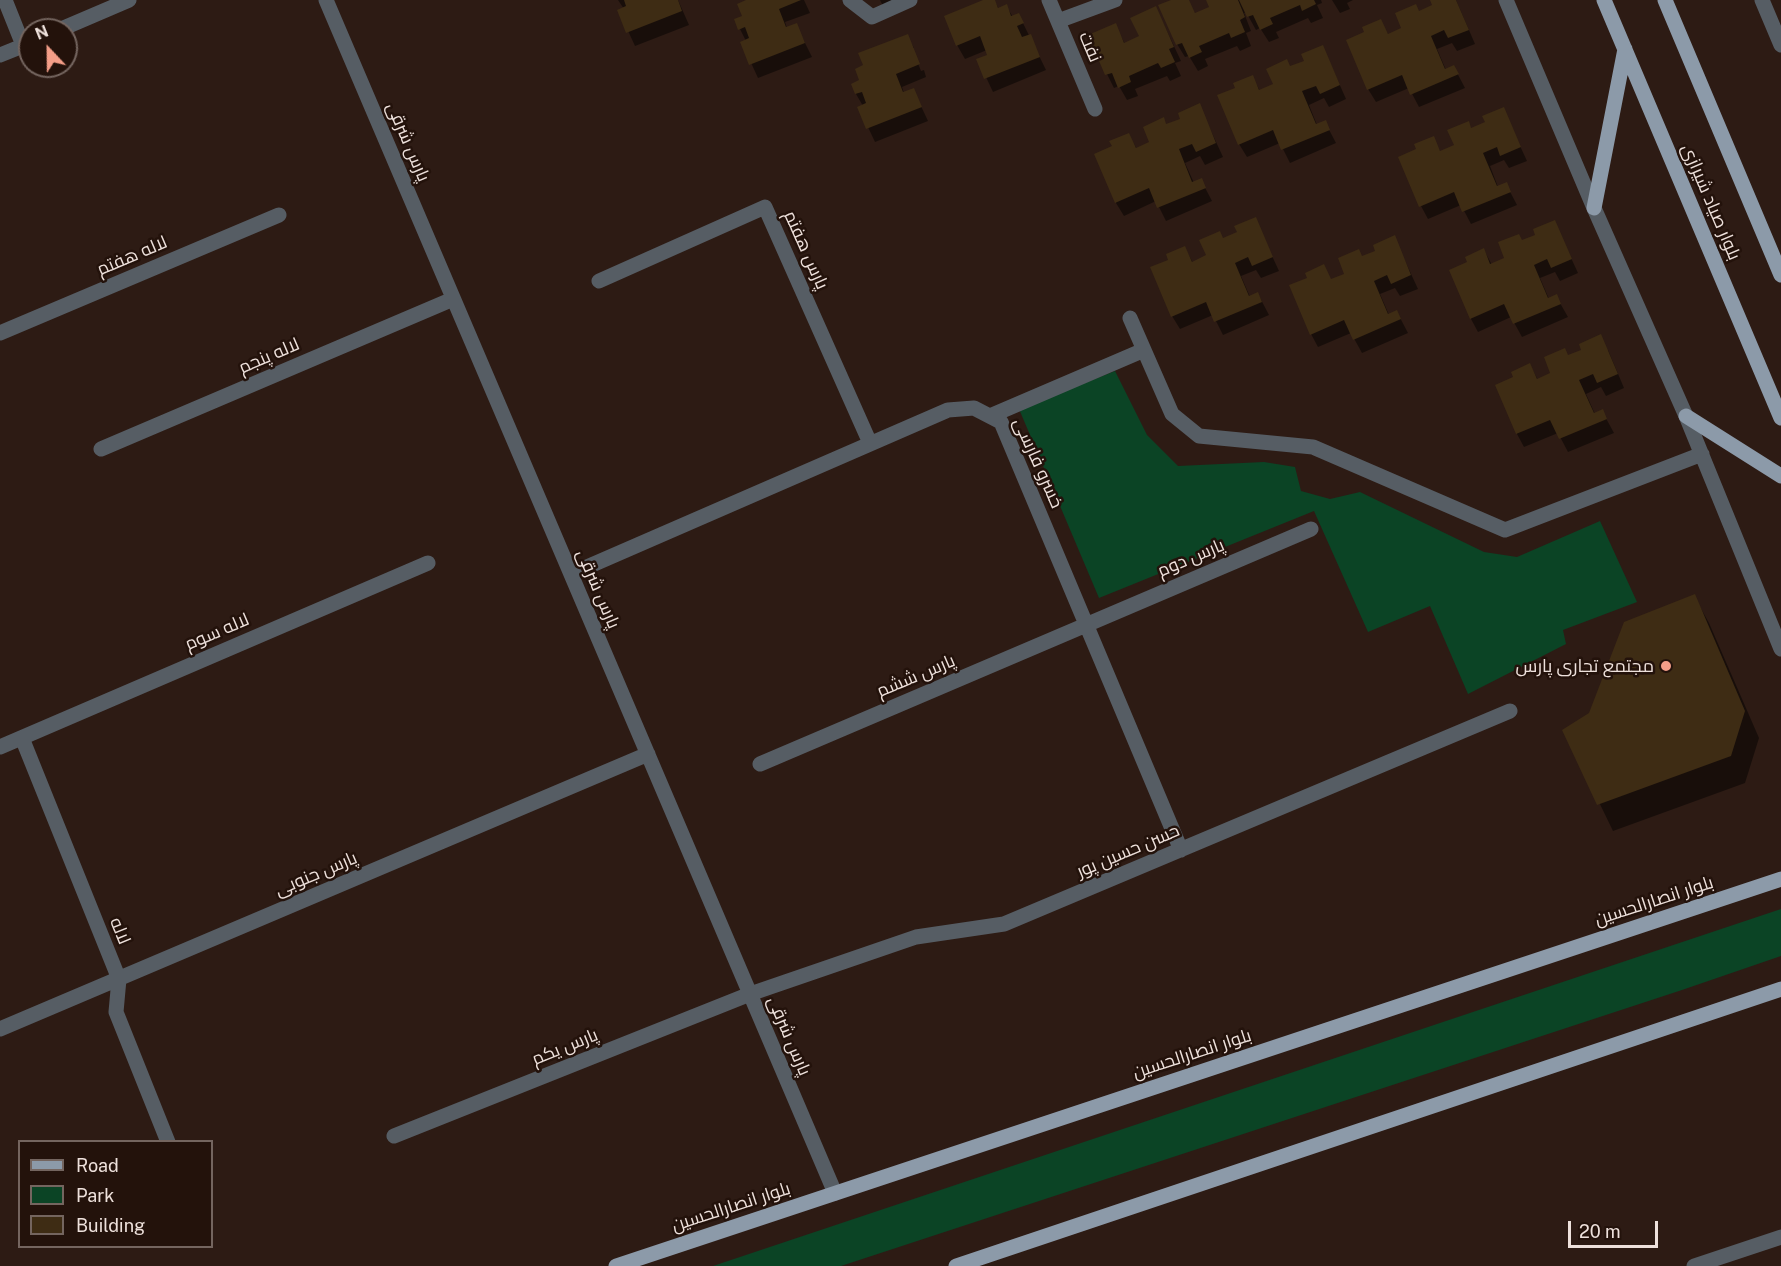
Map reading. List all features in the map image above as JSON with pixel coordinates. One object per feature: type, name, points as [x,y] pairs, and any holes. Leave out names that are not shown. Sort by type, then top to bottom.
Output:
[{"type":"main road","name":"بلوار صیاد شیرازی","points":[[1604,0],[1781,418]]},
{"type":"main road","name":"بلوار صیاد شیرازی","points":[[1665,0],[1781,275]]},
{"type":"main road","points":[[1594,208],[1625,50]]},
{"type":"main road","points":[[1686,416],[1781,476]]},
{"type":"main road","name":"بلوار انصارالحسین","points":[[616,1266],[1781,879]]},
{"type":"main road","points":[[956,1266],[1781,989]]},
{"type":"street","points":[[5,0],[18,26]]},
{"type":"street","points":[[78,22],[129,0]]},
{"type":"street","name":"پارس شرقی","points":[[326,0],[836,1193]]},
{"type":"street","points":[[850,0],[872,17],[910,0]]},
{"type":"street","name":"نفت","points":[[1049,0],[1095,109]]},
{"type":"street","points":[[1058,21],[1115,0]]},
{"type":"street","points":[[1506,0],[1594,208],[1686,416],[1781,649]]},
{"type":"street","points":[[1762,0],[1781,45]]},
{"type":"street","points":[[0,55],[18,48]]},
{"type":"street","name":"پارس هفتم","points":[[599,281],[765,207],[870,444]]},
{"type":"street","name":"لاله هفتم","points":[[0,333],[279,215]]},
{"type":"street","name":"لاله پنجم","points":[[101,449],[453,299]]},
{"type":"street","points":[[1130,318],[1172,414],[1199,436],[1313,447],[1505,530],[1702,454]]},
{"type":"street","points":[[990,416],[1144,350]]},
{"type":"street","name":"خسرو فارسی","points":[[571,574],[948,410],[974,408],[1001,422],[1181,850]]},
{"type":"street","name":"پارس دوم","points":[[1086,624],[1311,529]]},
{"type":"street","name":"لاله سوم","points":[[0,747],[428,563]]},
{"type":"street","name":"پارس ششم","points":[[760,764],[1086,624]]},
{"type":"street","name":"حسن حسین پور","points":[[750,994],[916,937],[1004,924],[1510,711]]},
{"type":"street","name":"لاله","points":[[22,738],[118,979],[116,1012],[167,1140]]},
{"type":"street","name":"پارس جنوبی","points":[[0,1029],[648,754]]},
{"type":"street","name":"پارس یکم","points":[[394,1136],[750,994]]},
{"type":"street","points":[[1694,1266],[1781,1237]]},
{"type":"green space","points":[[1115,371],[1147,435],[1178,466],[1264,462],[1295,467],[1301,491],[1330,499],[1360,492],[1484,552],[1517,557],[1600,521],[1637,602],[1563,630],[1566,644],[1468,694],[1430,606],[1368,632],[1314,511],[1099,598],[1019,409]]},
{"type":"green space","points":[[1781,909],[1781,956],[1682,990],[841,1266],[713,1266]]},
{"type":"building","points":[[624,0],[678,0],[682,11],[626,33],[617,10],[626,6]]},
{"type":"building","points":[[746,0],[801,0],[779,9],[786,27],[797,23],[805,43],[749,65],[740,42],[749,38],[745,27],[738,30],[734,19],[742,16],[737,4]]},
{"type":"building","points":[[983,0],[995,0],[998,8],[1007,4],[1011,16],[1019,13],[1024,23],[1017,26],[1022,37],[1031,34],[1040,57],[984,79],[976,59],[987,55],[980,36],[956,46],[944,16]]},
{"type":"building","points":[[1171,0],[1189,0],[1195,13],[1209,7],[1206,0],[1238,0],[1245,17],[1240,20],[1245,32],[1231,38],[1229,33],[1199,46],[1202,52],[1189,58],[1182,43],[1176,45],[1158,5]]},
{"type":"building","points":[[1239,0],[1314,0],[1316,4],[1302,11],[1300,5],[1270,18],[1273,24],[1260,30],[1253,15],[1247,17]]},
{"type":"building","points":[[1430,0],[1456,0],[1469,30],[1448,38],[1444,30],[1431,36],[1445,69],[1454,65],[1459,74],[1410,95],[1402,75],[1367,90],[1346,40],[1364,32],[1362,27],[1381,19],[1388,34],[1401,28],[1395,13],[1416,4],[1419,11],[1432,5]]},
{"type":"building","points":[[1156,6],[1174,47],[1169,49],[1175,62],[1161,68],[1158,63],[1129,76],[1131,82],[1118,88],[1112,73],[1105,75],[1088,35],[1116,23],[1124,43],[1139,36],[1130,18]]},
{"type":"building","points":[[908,34],[920,64],[896,74],[903,92],[914,88],[922,107],[866,129],[857,107],[866,103],[862,92],[855,94],[851,84],[859,80],[855,69],[863,65],[858,53]]},
{"type":"building","points":[[1323,45],[1340,85],[1320,94],[1316,86],[1302,91],[1316,124],[1326,120],[1330,130],[1281,150],[1273,130],[1238,145],[1217,95],[1235,88],[1233,83],[1253,75],[1259,90],[1273,84],[1266,69],[1287,59],[1290,66],[1304,61],[1301,54]]},
{"type":"building","points":[[1200,103],[1216,143],[1196,152],[1192,144],[1179,149],[1192,182],[1202,178],[1206,188],[1157,208],[1149,188],[1115,203],[1094,154],[1112,146],[1109,141],[1129,133],[1136,148],[1149,142],[1143,127],[1164,117],[1166,124],[1180,119],[1178,113]]},
{"type":"building","points":[[1504,107],[1521,147],[1500,156],[1497,147],[1483,153],[1497,186],[1507,182],[1511,192],[1462,212],[1454,192],[1419,207],[1398,157],[1416,149],[1414,144],[1434,136],[1440,151],[1454,145],[1447,130],[1469,121],[1471,128],[1485,122],[1482,116]]},
{"type":"building","points":[[1256,217],[1273,257],[1252,266],[1248,257],[1235,263],[1249,296],[1258,292],[1262,302],[1214,322],[1206,302],[1171,317],[1150,267],[1168,260],[1166,254],[1185,246],[1192,262],[1206,255],[1199,240],[1220,231],[1223,238],[1237,232],[1234,226]]},
{"type":"building","points":[[1555,220],[1572,259],[1551,268],[1547,259],[1534,265],[1548,298],[1557,294],[1561,304],[1513,324],[1504,304],[1470,319],[1449,270],[1467,262],[1465,257],[1484,248],[1490,264],[1504,258],[1498,242],[1519,234],[1522,240],[1535,235],[1533,229]]},
{"type":"building","points":[[1395,235],[1411,275],[1391,284],[1387,275],[1374,281],[1388,314],[1397,310],[1401,319],[1353,340],[1344,320],[1310,335],[1289,285],[1307,278],[1305,273],[1324,264],[1331,279],[1344,274],[1338,258],[1359,249],[1362,256],[1375,251],[1373,245]]},
{"type":"building","points":[[1601,334],[1618,374],[1597,383],[1593,374],[1579,380],[1594,413],[1603,409],[1607,419],[1559,439],[1550,420],[1516,434],[1495,385],[1513,377],[1511,372],[1530,363],[1537,379],[1550,373],[1544,357],[1565,348],[1568,355],[1581,350],[1579,344]]},
{"type":"building","name":"مجتمع تجاری پارس","points":[[1695,594],[1745,711],[1731,756],[1597,805],[1562,730],[1589,713],[1624,622]]},
{"type":"place","name":"مجتمع تجاری پارس","points":[[1666,666]]}]
